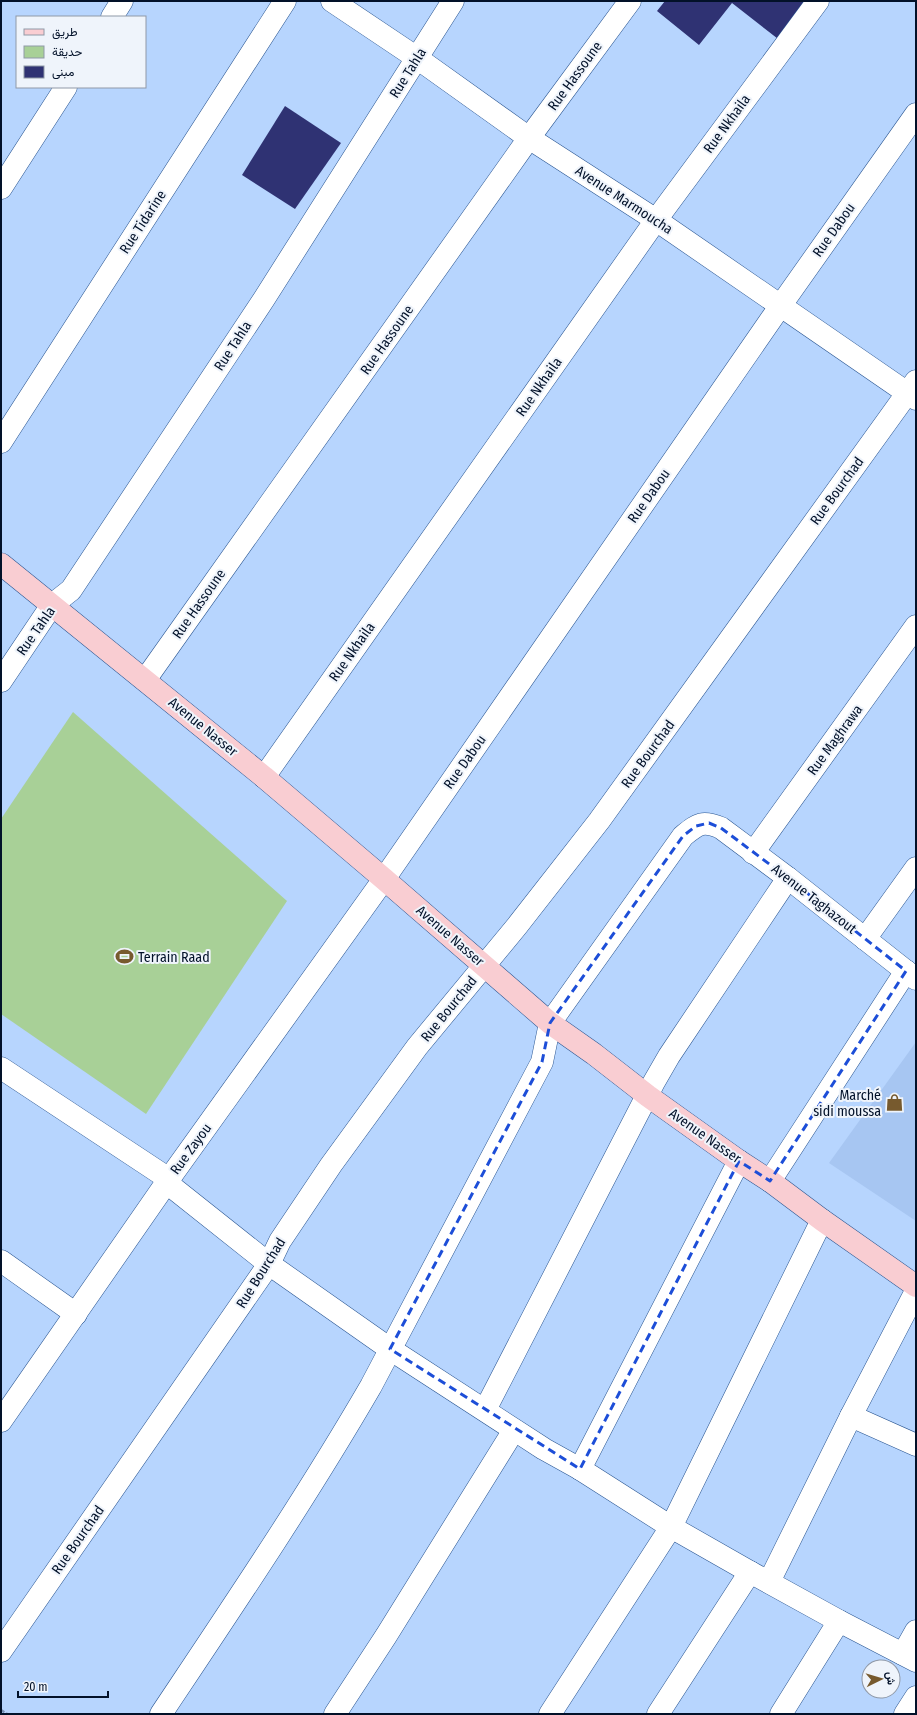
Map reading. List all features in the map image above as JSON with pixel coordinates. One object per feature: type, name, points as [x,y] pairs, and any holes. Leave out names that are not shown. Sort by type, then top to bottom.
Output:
[{"type":"street","points":[[113,16],[122,1]]},
{"type":"street","name":"Rue Tidarine","points":[[1,442],[285,1]]},
{"type":"street","name":"Avenue Marmoucha","points":[[332,1],[529,138],[656,220],[781,305],[913,391]]},
{"type":"street","name":"Rue Tahla","points":[[1,681],[52,605],[72,590],[264,299],[453,1]]},
{"type":"street","name":"Rue Hassoune","points":[[145,680],[529,138],[630,1]]},
{"type":"street","name":"Rue Nkhaila","points":[[264,777],[656,220],[818,1]]},
{"type":"street","points":[[1,188],[65,88]]},
{"type":"street","name":"Rue Dabou","points":[[384,879],[781,305],[916,114]]},
{"type":"street","name":"Rue Bourchad","points":[[1,1651],[269,1264],[280,1242],[331,1165],[418,1047],[517,926],[599,821],[913,391]]},
{"type":"street","name":"Avenue Nasser","points":[[1,564],[264,777],[384,879],[550,1024],[594,1054],[648,1096],[739,1161],[770,1181],[822,1220],[916,1286]]},
{"type":"street","name":"Rue Maghrawa","points":[[753,853],[916,626]]},
{"type":"street","name":"Avenue Taghazout","points":[[550,1024],[656,871],[683,836],[696,826],[709,823],[721,828],[788,878],[911,975]]},
{"type":"street","points":[[865,938],[916,868]]},
{"type":"street","points":[[485,1410],[654,1082],[669,1056],[788,878]]},
{"type":"street","name":"Rue Zayou","points":[[1,1421],[168,1181],[384,879]]},
{"type":"street","points":[[770,1181],[911,975]]},
{"type":"street","points":[[161,1714],[266,1556],[330,1456],[390,1349],[542,1062],[550,1024]]},
{"type":"street","points":[[1,1068],[168,1181],[269,1264],[390,1349],[544,1449],[580,1469],[671,1527],[839,1621],[910,1658],[916,1631]]},
{"type":"street","points":[[580,1469],[739,1161]]},
{"type":"street","points":[[550,1714],[671,1527],[822,1220]]},
{"type":"street","points":[[1,1261],[76,1314]]},
{"type":"street","points":[[769,1582],[851,1416],[916,1291]]},
{"type":"street","points":[[851,1416],[916,1445]]},
{"type":"street","points":[[335,1714],[386,1636],[514,1430]]},
{"type":"street","points":[[658,1714],[750,1572]]},
{"type":"street","points":[[781,1714],[839,1621]]},
{"type":"street","points":[[906,1714],[916,1697]]},
{"type":"path","points":[[1,1710],[7,1714]]},
{"type":"highlighted area","points":[[709,823],[721,828],[788,878],[906,971],[770,1181],[739,1161],[580,1469],[390,1349],[542,1062],[550,1023],[683,836],[696,826]]},
{"type":"shaded area","name":"Marché sidi moussa","points":[[916,1042],[916,1221],[829,1163]]},
{"type":"green space","name":"Terrain Raad","points":[[73,712],[287,901],[146,1114],[1,1014],[1,819]]},
{"type":"building","points":[[665,1],[808,1],[782,42],[732,3],[699,45],[657,11]]},
{"type":"building","points":[[285,106],[341,143],[295,209],[242,175]]},
{"type":"place","name":"Terrain Raad","points":[[125,957]]},
{"type":"place","name":"Marché sidi moussa","points":[[894,1103]]}]
